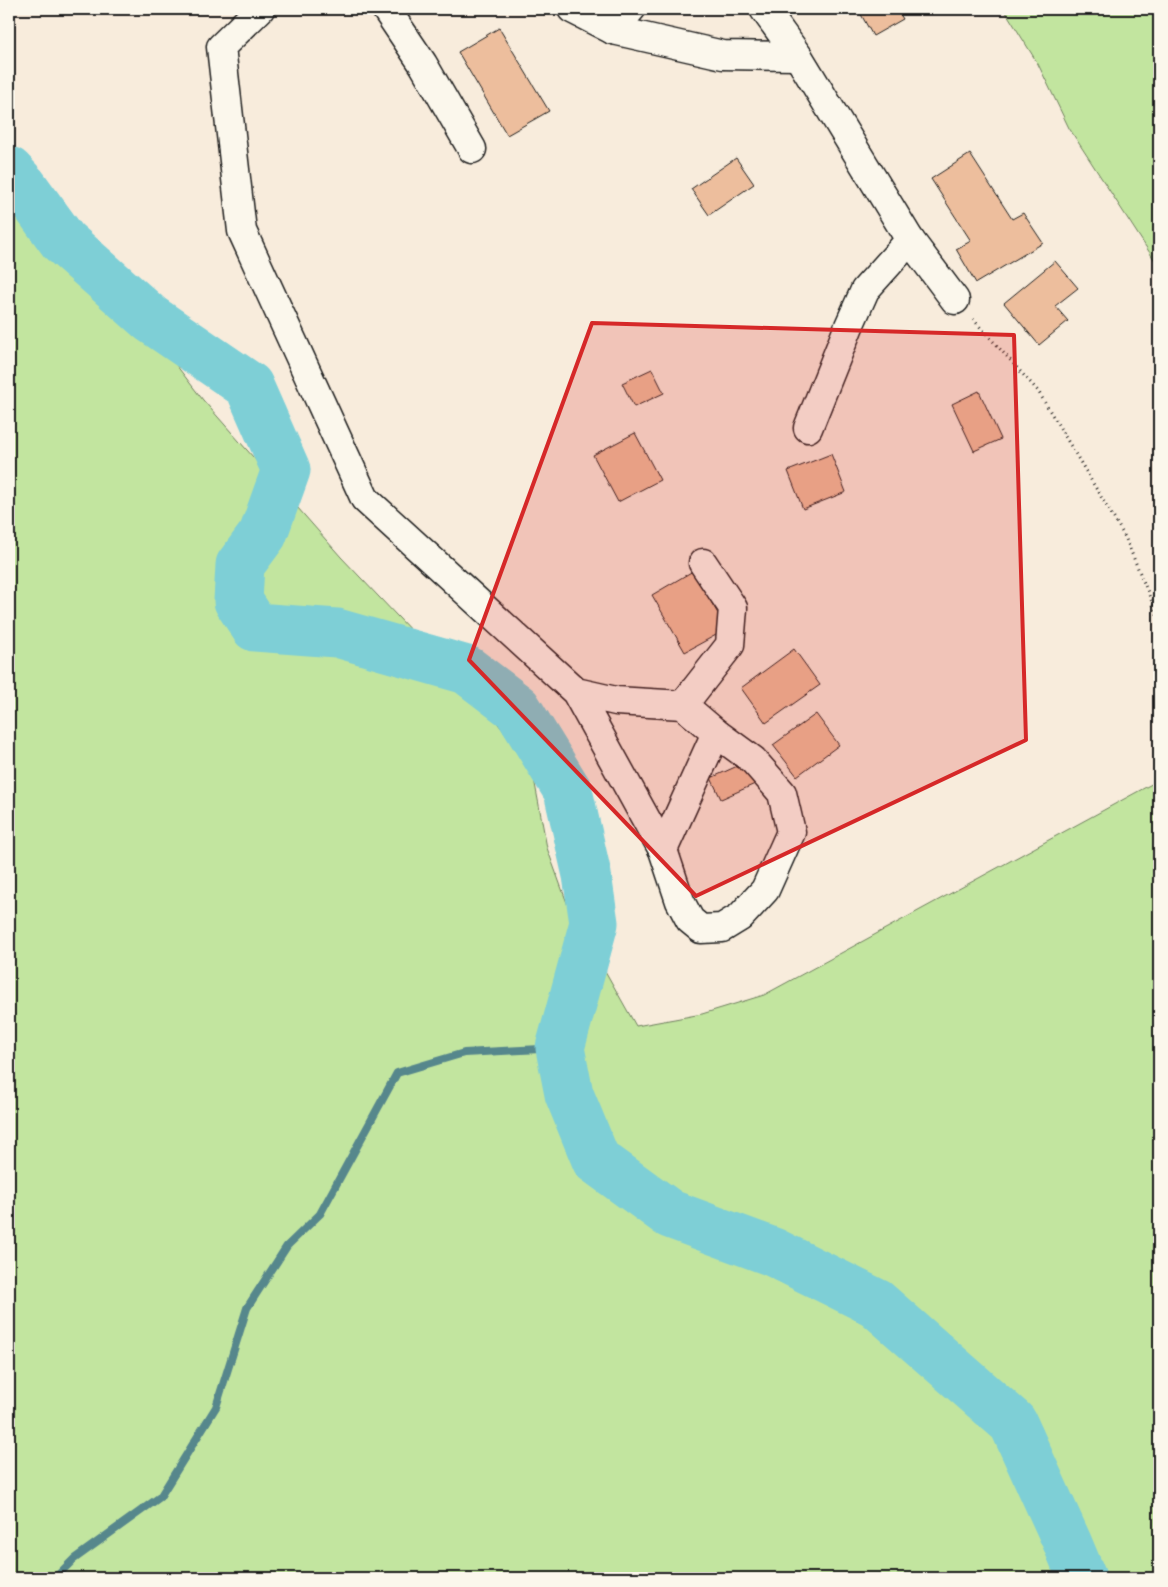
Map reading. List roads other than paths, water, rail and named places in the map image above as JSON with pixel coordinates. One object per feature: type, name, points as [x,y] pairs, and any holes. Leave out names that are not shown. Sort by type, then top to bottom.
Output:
[{"type":"street","points":[[260,9],[221,47],[242,231],[365,499],[576,692],[663,850],[680,901],[690,920],[700,929],[722,928],[740,917],[765,890],[790,832],[782,793],[753,760],[716,733],[683,705],[616,701],[576,692]]},
{"type":"street","points":[[386,9],[423,64],[472,149]]},
{"type":"street","points":[[572,9],[614,30],[723,55],[798,56]]},
{"type":"street","points":[[614,30],[631,9]]},
{"type":"street","points":[[764,9],[798,56],[910,240],[955,300]]},
{"type":"street","points":[[808,428],[865,290],[910,240]]},
{"type":"street","points":[[683,705],[730,645],[733,608],[703,563]]},
{"type":"street","points":[[663,850],[716,733]]},
{"type":"waterway","points":[[9,171],[23,186],[63,241],[151,319],[249,386],[286,470],[263,534],[240,565],[238,601],[255,627],[337,633],[467,670],[517,708],[568,791],[587,875],[594,923],[560,1048],[569,1094],[596,1160],[670,1214],[773,1252],[876,1303],[1013,1423],[1082,1578]]},
{"type":"waterway","points":[[55,1578],[74,1559],[160,1497],[216,1407],[247,1308],[287,1246],[320,1214],[397,1073],[464,1053],[560,1048]]}]
